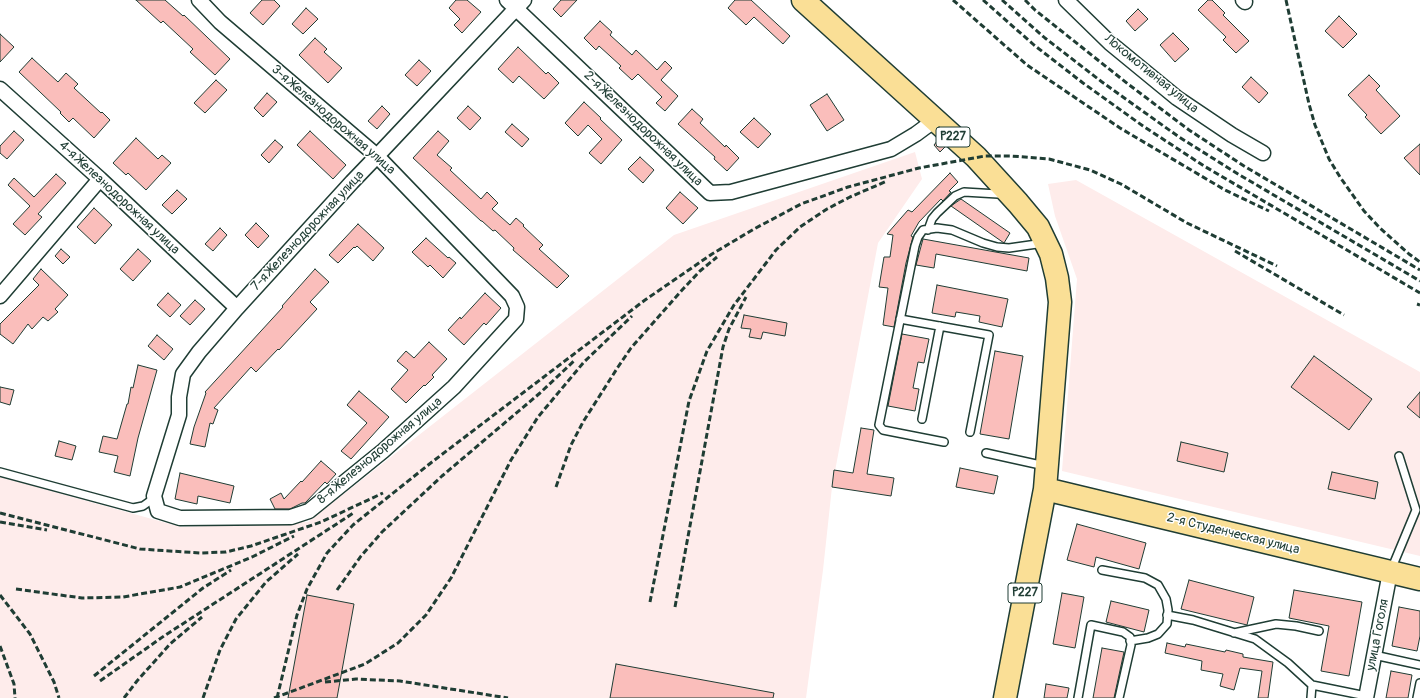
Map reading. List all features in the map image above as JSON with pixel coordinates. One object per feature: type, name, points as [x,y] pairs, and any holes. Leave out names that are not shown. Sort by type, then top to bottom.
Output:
[{"type":"main road","name":"Р227","points":[[803,0],[976,157],[1038,227],[1052,254],[1058,278],[1060,302],[1045,489],[1005,698]]},
{"type":"main road","name":"2-я Студенческая улица","points":[[1045,489],[1420,579]]},
{"type":"street","name":"3-я Железнодорожная улица","points":[[199,0],[220,22],[377,156],[512,296]]},
{"type":"street","name":"Локомотивная улица","points":[[1066,0],[1110,42],[1177,98],[1232,135],[1263,153]]},
{"type":"street","name":"7-я Железнодорожная улица","points":[[154,496],[170,440],[179,415],[179,397],[183,374],[199,352],[237,308],[516,3]]},
{"type":"street","name":"2-я Железнодорожная улица","points":[[516,3],[710,193],[731,192],[892,149],[935,120]]},
{"type":"street","name":"4-я Железнодорожная улица","points":[[0,89],[100,178],[237,308]]},
{"type":"street","points":[[0,296],[100,178]]},
{"type":"street","name":"8-я Железнодорожная улица","points":[[154,496],[158,511],[180,518],[291,517],[309,510],[383,451],[454,387],[516,318],[517,307],[512,296]]},
{"type":"street","name":"улица Гоголя","points":[[1366,697],[1390,572]]},
{"type":"lane","points":[[928,230],[932,219],[955,196],[964,192],[998,194],[1007,191]]},
{"type":"lane","points":[[944,442],[883,430],[879,424],[914,246],[920,233],[923,230],[937,228],[952,230],[983,243],[1009,248],[1045,242]]},
{"type":"lane","points":[[900,319],[989,336],[970,432]]},
{"type":"lane","points":[[922,419],[940,326]]},
{"type":"lane","points":[[986,453],[1047,466]]},
{"type":"lane","points":[[1390,572],[1416,510],[1399,456]]},
{"type":"lane","points":[[0,472],[133,508],[144,506],[150,502],[154,496]]},
{"type":"lane","points":[[1102,570],[1145,578],[1158,585],[1166,599],[1167,624],[1158,634],[1148,638],[1130,641]]},
{"type":"lane","points":[[1167,616],[1192,620],[1255,639],[1288,663],[1312,686],[1366,697]]},
{"type":"lane","points":[[1234,633],[1276,624],[1296,626],[1319,631]]},
{"type":"lane","points":[[1078,698],[1091,625],[1124,632],[1130,637],[1131,645],[1119,698]]},
{"type":"lane","points":[[1374,655],[1420,665]]},
{"type":"lane","points":[[1417,698],[1420,682]]},
{"type":"lane","points":[[1310,698],[1312,686]]},
{"type":"shaded area","points":[[915,152],[922,179],[878,243],[832,487],[823,570],[806,698],[0,698],[0,477],[181,527],[308,522],[674,235]]},
{"type":"shaded area","points":[[1076,180],[1420,372],[1420,556],[1062,471],[1077,279],[1055,216],[1048,184]]},
{"type":"building","points":[[136,0],[165,0],[183,16],[184,15],[230,59],[215,75],[190,52],[193,49],[163,21],[161,23]]},
{"type":"building","points":[[262,0],[274,0],[280,6],[263,25],[250,13]]},
{"type":"building","points":[[456,0],[467,0],[481,12],[462,33],[454,25],[460,19],[449,8]]},
{"type":"building","points":[[561,0],[577,0],[561,17],[553,9]]},
{"type":"building","points":[[735,0],[751,0],[790,36],[783,44],[754,17],[746,25],[728,8]]},
{"type":"building","points":[[1208,0],[1212,0],[1225,13],[1223,15],[1249,41],[1236,53],[1223,40],[1226,37],[1198,10]]},
{"type":"building","points":[[306,8],[318,19],[303,34],[292,24]]},
{"type":"building","points":[[1138,9],[1148,19],[1135,31],[1126,21]]},
{"type":"building","points":[[1339,16],[1357,34],[1343,48],[1325,31]]},
{"type":"building","points":[[600,21],[612,32],[610,35],[632,55],[636,50],[657,70],[665,61],[672,68],[661,80],[678,96],[665,111],[656,103],[662,97],[638,74],[632,80],[619,68],[621,66],[599,46],[596,50],[584,38]]},
{"type":"building","points":[[1173,33],[1189,49],[1175,62],[1160,45]]},
{"type":"building","points":[[0,34],[14,47],[0,62]]},
{"type":"building","points":[[315,38],[327,49],[324,52],[342,68],[328,83],[299,55]]},
{"type":"building","points":[[518,47],[546,74],[548,72],[559,83],[544,99],[519,76],[513,83],[498,69]]},
{"type":"building","points":[[32,58],[58,82],[66,73],[78,84],[74,88],[110,120],[94,138],[73,118],[69,122],[60,113],[61,112],[19,72]]},
{"type":"building","points":[[419,60],[431,71],[417,86],[405,75]]},
{"type":"building","points":[[1369,75],[1380,86],[1376,90],[1400,116],[1381,134],[1365,117],[1367,115],[1348,95]]},
{"type":"building","points":[[1251,77],[1268,93],[1259,103],[1242,87]]},
{"type":"building","points":[[216,80],[227,90],[205,113],[194,103]]},
{"type":"building","points":[[267,93],[277,102],[263,117],[254,108]]},
{"type":"building","points":[[827,94],[844,120],[827,131],[810,105]]},
{"type":"building","points":[[584,102],[622,140],[601,164],[589,153],[602,139],[588,125],[578,136],[565,123]]},
{"type":"building","points":[[382,106],[390,114],[377,129],[368,121]]},
{"type":"building","points":[[468,106],[481,118],[470,130],[457,118]]},
{"type":"building","points":[[692,109],[703,119],[700,123],[739,158],[727,171],[714,159],[715,157],[678,124]]},
{"type":"building","points":[[754,118],[771,134],[758,148],[740,132]]},
{"type":"building","points":[[512,124],[529,139],[522,147],[505,132]]},
{"type":"building","points":[[14,131],[24,140],[7,159],[0,153],[0,146]]},
{"type":"building","points":[[310,131],[346,165],[333,179],[297,145]]},
{"type":"building","points":[[438,131],[449,141],[437,155],[452,168],[450,170],[481,199],[487,192],[498,203],[492,209],[510,225],[516,218],[543,245],[539,249],[569,276],[557,288],[513,250],[514,248],[495,230],[493,231],[481,221],[413,158]]},
{"type":"building","points":[[136,138],[158,159],[162,155],[171,163],[146,190],[128,173],[126,175],[113,163]]},
{"type":"building","points":[[275,140],[283,147],[269,163],[261,155]]},
{"type":"building","points":[[938,140],[946,146],[940,152],[934,145]]},
{"type":"building","points":[[1420,144],[1420,175],[1404,158]]},
{"type":"building","points":[[640,157],[654,170],[643,183],[628,169]]},
{"type":"building","points":[[950,173],[958,182],[949,191],[951,192],[943,201],[941,199],[919,222],[911,236],[913,237],[906,263],[894,327],[883,325],[888,288],[879,287],[884,257],[890,257],[893,235],[887,234],[908,210],[912,212]]},
{"type":"building","points":[[56,174],[66,183],[38,214],[42,217],[25,235],[13,224],[30,206],[8,185],[14,178],[34,197]]},
{"type":"building","points":[[177,190],[187,199],[172,214],[162,205]]},
{"type":"building","points":[[680,192],[698,208],[683,224],[666,208]]},
{"type":"building","points":[[961,199],[1010,233],[1004,243],[951,206]]},
{"type":"building","points":[[94,208],[112,225],[95,244],[77,227]]},
{"type":"building","points":[[256,223],[269,236],[258,248],[245,235]]},
{"type":"building","points":[[358,224],[384,248],[373,261],[357,246],[355,248],[354,247],[338,263],[329,255]]},
{"type":"building","points":[[220,228],[227,235],[213,251],[205,244]]},
{"type":"building","points":[[426,238],[448,258],[449,257],[456,263],[443,278],[430,265],[428,267],[412,252]]},
{"type":"building","points":[[923,239],[1029,258],[1027,271],[936,254],[934,268],[916,265]]},
{"type":"building","points":[[61,249],[70,257],[63,264],[55,256]]},
{"type":"building","points":[[138,249],[151,261],[133,281],[120,269]]},
{"type":"building","points":[[41,269],[68,295],[55,309],[58,312],[48,321],[43,317],[32,329],[28,324],[13,344],[0,334],[0,324],[39,285],[33,279]]},
{"type":"building","points":[[315,269],[329,282],[310,302],[317,309],[279,350],[278,349],[256,372],[251,367],[214,408],[218,410],[213,424],[210,423],[205,447],[190,444],[194,427],[206,393],[205,392],[283,307],[282,306]]},
{"type":"building","points":[[937,285],[1008,299],[1002,327],[979,322],[980,316],[956,312],[955,317],[932,313]]},
{"type":"building","points":[[168,293],[181,305],[170,317],[157,305]]},
{"type":"building","points":[[485,293],[501,308],[486,325],[484,323],[464,345],[448,330],[460,317],[461,319]]},
{"type":"building","points":[[195,300],[205,309],[190,325],[180,316]]},
{"type":"building","points":[[744,315],[787,323],[785,336],[763,332],[761,339],[749,337],[751,329],[741,328]]},
{"type":"building","points":[[902,334],[929,339],[924,363],[918,362],[913,388],[919,389],[915,411],[888,406]]},
{"type":"building","points":[[157,335],[173,349],[164,360],[148,346]]},
{"type":"building","points":[[429,342],[447,359],[432,375],[434,377],[406,403],[391,389],[408,370],[397,361],[406,351],[414,358]]},
{"type":"building","points":[[995,351],[1023,356],[1009,439],[980,434]]},
{"type":"building","points":[[1314,356],[1372,399],[1349,430],[1291,387]]},
{"type":"building","points":[[138,365],[157,370],[138,438],[130,476],[114,472],[118,456],[99,452],[103,436],[117,439],[128,404],[131,387],[133,388]]},
{"type":"building","points":[[0,387],[14,390],[10,405],[0,402]]},
{"type":"building","points":[[359,391],[389,417],[351,459],[341,451],[367,423],[347,405]]},
{"type":"building","points":[[1420,392],[1420,418],[1407,407]]},
{"type":"building","points":[[861,428],[874,430],[867,474],[894,478],[891,496],[832,487],[834,470],[853,473]]},
{"type":"building","points":[[59,441],[76,446],[72,460],[55,456]]},
{"type":"building","points":[[1181,442],[1228,453],[1224,472],[1177,461]]},
{"type":"building","points":[[321,461],[336,474],[327,484],[325,482],[305,503],[290,509],[275,509],[270,499],[281,493],[284,499]]},
{"type":"building","points":[[960,468],[998,476],[994,494],[956,487]]},
{"type":"building","points":[[1332,472],[1378,482],[1375,499],[1328,489]]},
{"type":"building","points":[[180,473],[234,486],[230,503],[198,496],[197,504],[175,499]]},
{"type":"building","points":[[1077,524],[1146,543],[1139,569],[1096,557],[1094,567],[1067,560]]},
{"type":"building","points":[[1189,580],[1254,597],[1247,625],[1181,609]]},
{"type":"building","points":[[1294,590],[1362,602],[1349,676],[1321,671],[1329,626],[1289,618]]},
{"type":"building","points":[[1062,593],[1084,597],[1075,648],[1053,644]]},
{"type":"building","points":[[307,595],[354,604],[337,698],[288,698]]},
{"type":"building","points":[[1111,601],[1149,610],[1144,632],[1106,622]]},
{"type":"building","points":[[1399,607],[1420,611],[1420,636],[1417,651],[1392,646]]},
{"type":"building","points":[[1167,643],[1185,647],[1186,644],[1225,652],[1226,650],[1243,654],[1243,657],[1273,662],[1268,698],[1258,698],[1262,671],[1240,668],[1234,690],[1220,686],[1223,674],[1201,670],[1202,661],[1165,653]]},
{"type":"building","points":[[1102,648],[1124,652],[1114,698],[1093,698]]},
{"type":"building","points":[[616,664],[774,693],[773,698],[610,698]]},
{"type":"building","points":[[1391,671],[1412,675],[1408,698],[1386,698]]},
{"type":"building","points":[[1046,684],[1069,688],[1067,698],[1044,698]]},
{"type":"railway","points":[[953,0],[1027,65],[1120,128],[1225,190],[1269,211]]},
{"type":"railway","points":[[983,0],[1034,45],[1083,83],[1143,126],[1204,166],[1420,293]]},
{"type":"railway","points":[[1002,0],[1045,38],[1102,82],[1179,137],[1238,174],[1420,281]]},
{"type":"railway","points":[[1025,0],[1035,10],[1128,84],[1189,130],[1244,166],[1420,270]]},
{"type":"railway","points":[[1286,0],[1309,104],[1315,125],[1329,159],[1364,211],[1380,228],[1420,262]]},
{"type":"railway","points":[[277,698],[297,615],[307,589],[327,553],[353,525],[432,462],[645,300],[712,254],[754,229],[801,204],[848,187],[919,168],[985,156],[1011,156],[1049,159],[1090,170],[1121,184],[1187,223],[1277,266]]},
{"type":"railway","points":[[650,602],[689,401],[707,351],[734,305],[776,250],[800,227],[827,209],[887,181]]},
{"type":"railway","points":[[1235,251],[1344,315]]},
{"type":"railway","points":[[556,487],[571,445],[583,422],[631,348],[700,271],[717,257]]},
{"type":"railway","points":[[675,607],[723,347],[729,329],[746,297]]},
{"type":"railway","points":[[274,698],[365,664],[398,643],[426,615],[451,578],[511,460],[538,417],[584,362],[632,316]]},
{"type":"railway","points":[[337,590],[361,556],[382,532],[442,476],[540,393],[575,360]]},
{"type":"railway","points":[[0,513],[140,549],[200,553],[226,552],[251,546],[321,522],[383,493]]},
{"type":"railway","points":[[100,681],[164,636],[355,512]]},
{"type":"railway","points":[[0,522],[47,530]]},
{"type":"railway","points":[[16,589],[82,598],[123,597],[180,587],[252,557],[294,536]]},
{"type":"railway","points":[[203,698],[220,650],[236,619],[266,582],[298,554]]},
{"type":"railway","points":[[94,676],[203,588],[231,570]]},
{"type":"railway","points":[[0,595],[30,634],[54,682],[59,698]]},
{"type":"railway","points":[[124,698],[170,644],[202,617]]},
{"type":"railway","points":[[0,646],[14,684],[15,698]]},
{"type":"railway","points":[[325,682],[356,679],[400,681],[508,698]]}]
